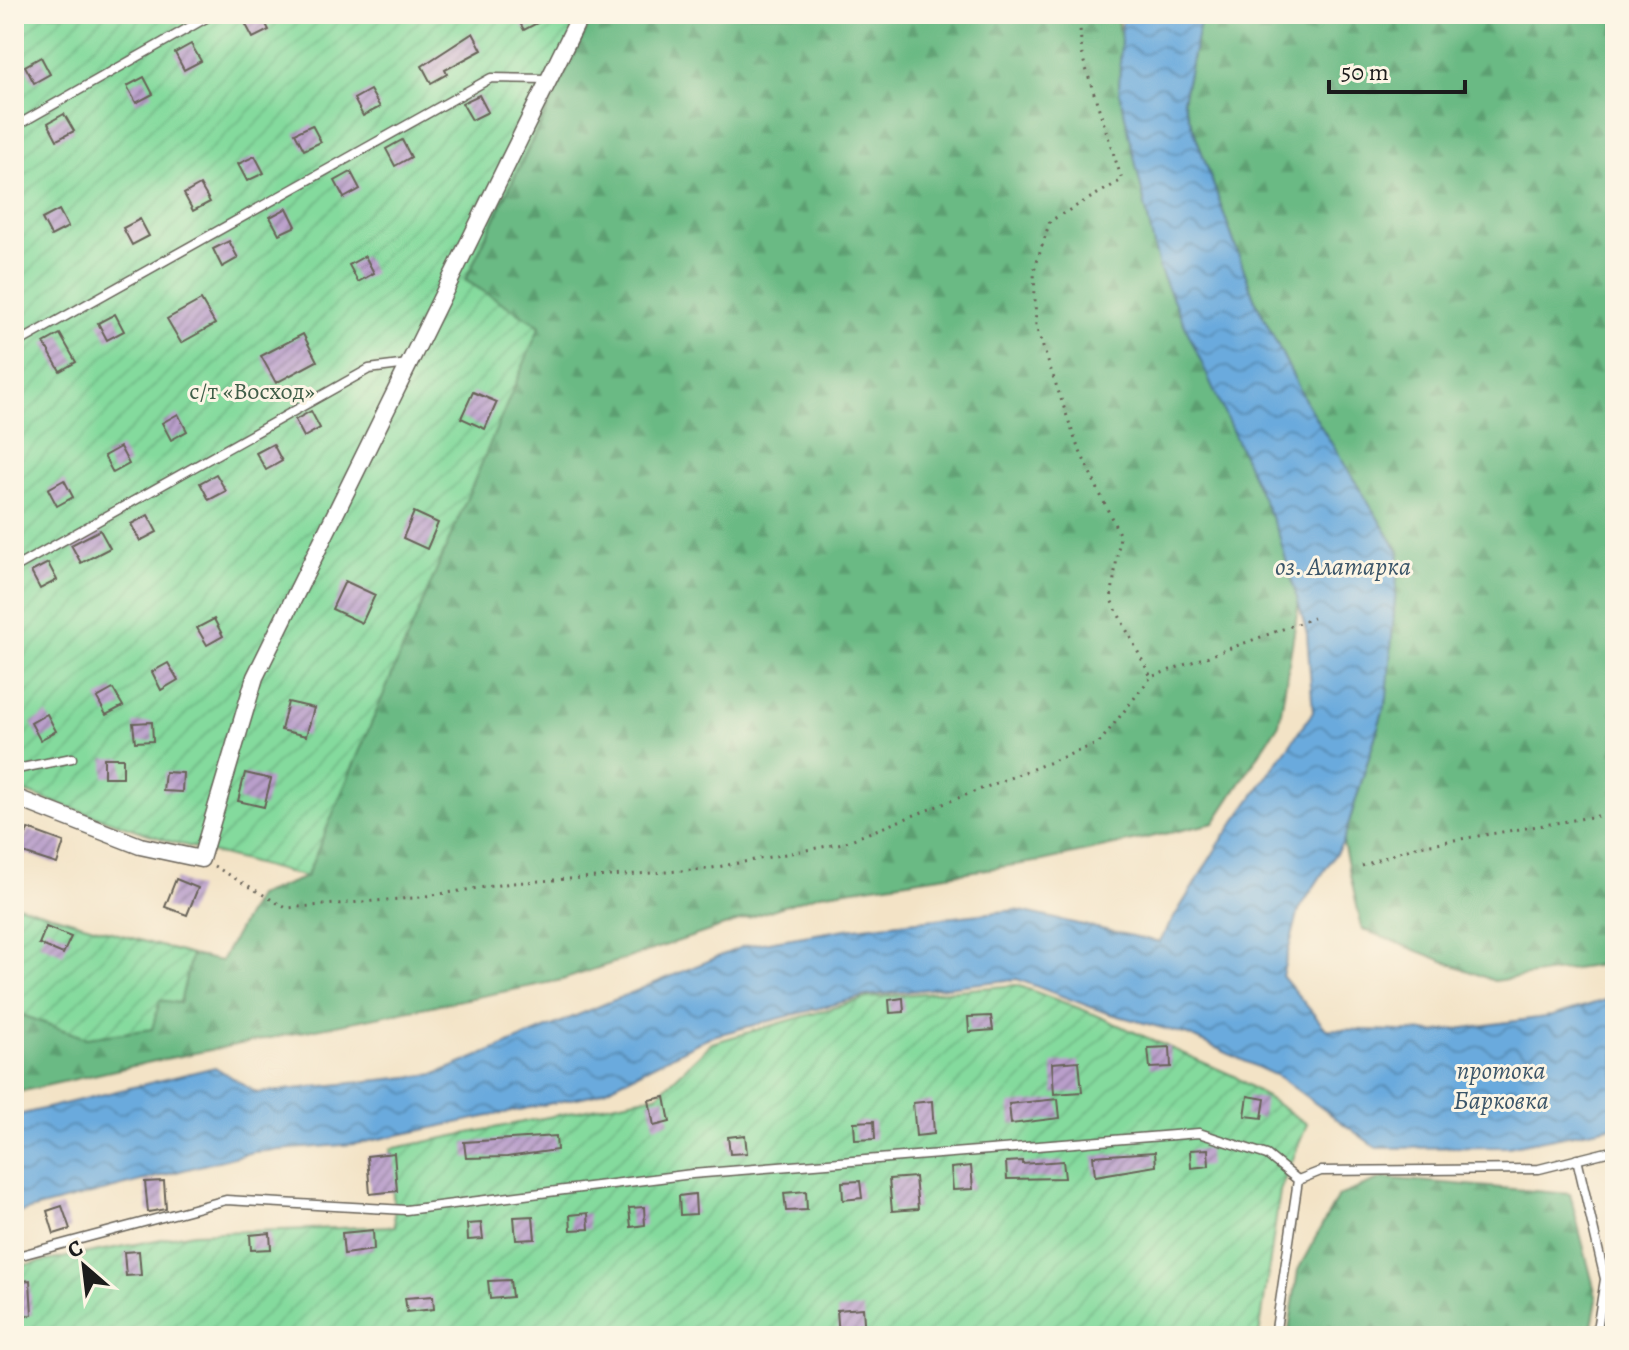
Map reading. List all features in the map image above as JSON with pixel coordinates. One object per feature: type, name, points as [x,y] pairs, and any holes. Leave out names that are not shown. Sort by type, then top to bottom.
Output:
[{"type":"street","points":[[14,797],[140,846],[201,859],[255,677],[581,14]]},
{"type":"lane","points":[[14,127],[213,14]]},
{"type":"lane","points":[[14,345],[491,78],[548,79]]},
{"type":"lane","points":[[14,568],[369,369],[408,364]]},
{"type":"lane","points":[[15,769],[72,758]]},
{"type":"lane","points":[[14,1257],[226,1200],[406,1210],[692,1174],[1199,1133],[1267,1155],[1298,1180]]},
{"type":"lane","points":[[1298,1180],[1321,1171],[1539,1169],[1615,1150]]},
{"type":"lane","points":[[1577,1159],[1605,1279],[1596,1336]]},
{"type":"lane","points":[[1275,1336],[1298,1180]]},
{"type":"path","points":[[1079,14],[1082,56],[1122,180],[1050,221],[1034,271],[1036,327],[1077,445],[1120,536],[1111,600],[1151,677]]},
{"type":"path","points":[[201,859],[286,908],[413,898],[512,883],[707,869],[843,843],[1099,743],[1151,677],[1313,618]]},
{"type":"path","points":[[1362,866],[1413,847],[1615,813]]},
{"type":"green space","name":"с/т «Восход»","points":[[14,14],[573,14],[580,40],[465,280],[540,326],[306,877],[172,842],[18,790],[20,756],[14,744]]},
{"type":"green space","points":[[594,14],[1116,14],[1149,163],[1304,571],[1279,724],[1214,823],[1042,861],[820,894],[562,980],[155,1061],[14,1093],[14,1012],[86,1038],[160,1000],[180,1003],[191,955],[221,961],[257,896],[306,877],[539,327],[465,280]]},
{"type":"green space","points":[[1202,14],[1615,14],[1615,963],[1494,981],[1362,929],[1343,842],[1387,698],[1312,415],[1254,298],[1183,100]]},
{"type":"green space","points":[[14,904],[191,955],[180,1003],[160,1000],[152,1029],[86,1038],[14,1012]]},
{"type":"green space","points":[[1017,985],[1084,1010],[1234,1076],[1307,1124],[1280,1191],[1259,1336],[14,1336],[14,1267],[194,1233],[395,1226],[390,1149],[657,1095],[712,1043],[867,998]]},
{"type":"green space","points":[[1384,1178],[1570,1194],[1597,1299],[1590,1336],[1288,1336],[1298,1270],[1338,1196]]},
{"type":"green space","points":[[1615,1257],[1615,1336],[1606,1336]]},
{"type":"water","name":"протока Барковка","points":[[1122,14],[1202,14],[1183,100],[1254,298],[1307,404],[1399,552],[1387,698],[1343,842],[1299,910],[1282,976],[1326,1029],[1436,1032],[1552,1016],[1615,997],[1615,1126],[1508,1147],[1377,1148],[1279,1077],[1188,1035],[1104,1012],[1017,979],[865,996],[709,1037],[596,1094],[355,1144],[253,1152],[14,1214],[14,1116],[215,1067],[257,1093],[436,1074],[744,946],[846,929],[1016,910],[1159,942],[1219,844],[1313,712],[1307,634],[1279,535],[1159,268],[1119,89]]},
{"type":"building","points":[[261,14],[269,30],[253,38],[244,21]]},
{"type":"building","points":[[515,14],[554,14],[524,30]]},
{"type":"building","points":[[473,33],[482,50],[445,70],[447,74],[431,83],[422,66]]},
{"type":"building","points":[[191,44],[201,61],[184,70],[175,53]]},
{"type":"building","points":[[41,57],[50,74],[34,83],[25,66]]},
{"type":"building","points":[[144,77],[153,94],[136,103],[127,86]]},
{"type":"building","points":[[370,90],[380,107],[363,116],[354,99]]},
{"type":"building","points":[[479,95],[488,112],[472,120],[462,103]]},
{"type":"building","points":[[64,114],[74,131],[57,140],[48,123]]},
{"type":"building","points":[[312,125],[321,142],[304,150],[295,133]]},
{"type":"building","points":[[402,140],[411,157],[395,166],[386,149]]},
{"type":"building","points":[[255,156],[264,173],[247,181],[238,164]]},
{"type":"building","points":[[351,172],[360,189],[344,198],[335,181]]},
{"type":"building","points":[[200,185],[210,202],[193,211],[184,194]]},
{"type":"building","points":[[287,208],[296,226],[279,234],[270,217]]},
{"type":"building","points":[[59,210],[68,227],[51,236],[42,219]]},
{"type":"building","points":[[140,219],[149,236],[132,245],[123,228]]},
{"type":"building","points":[[229,241],[238,258],[222,267],[213,249]]},
{"type":"building","points":[[365,256],[374,273],[358,282],[349,265]]},
{"type":"building","points":[[201,300],[215,324],[181,343],[167,319]]},
{"type":"building","points":[[115,314],[124,331],[107,340],[98,323]]},
{"type":"building","points":[[60,334],[76,362],[60,371],[44,343]]},
{"type":"building","points":[[303,334],[317,361],[276,383],[261,356]]},
{"type":"building","points":[[473,392],[497,402],[485,429],[461,418]]},
{"type":"building","points":[[311,411],[320,428],[304,437],[295,420]]},
{"type":"building","points":[[178,414],[187,431],[171,440],[162,423]]},
{"type":"building","points":[[273,444],[282,461],[266,470],[256,453]]},
{"type":"building","points":[[120,447],[129,464],[113,473],[104,456]]},
{"type":"building","points":[[216,474],[226,491],[209,500],[200,483]]},
{"type":"building","points":[[64,480],[73,497],[57,506],[48,489]]},
{"type":"building","points":[[414,512],[438,523],[427,549],[403,538]]},
{"type":"building","points":[[148,515],[157,532],[140,541],[131,524]]},
{"type":"building","points":[[100,530],[110,548],[81,563],[71,545]]},
{"type":"building","points":[[48,563],[57,580],[40,589],[31,572]]},
{"type":"building","points":[[345,581],[375,595],[362,623],[332,609]]},
{"type":"building","points":[[214,619],[223,636],[207,645],[197,628]]},
{"type":"building","points":[[168,663],[178,680],[161,690],[152,672]]},
{"type":"building","points":[[113,689],[123,706],[106,715],[97,698]]},
{"type":"building","points":[[288,702],[314,708],[306,736],[281,730]]},
{"type":"building","points":[[47,714],[56,731],[40,740],[31,723]]},
{"type":"building","points":[[152,722],[153,741],[135,742],[133,723]]},
{"type":"building","points":[[104,758],[123,758],[123,777],[104,777]]},
{"type":"building","points":[[165,772],[183,773],[182,792],[163,791]]},
{"type":"building","points":[[245,773],[271,779],[264,807],[238,801]]},
{"type":"building","points":[[28,829],[64,842],[57,864],[20,852]]},
{"type":"building","points":[[176,879],[198,888],[187,915],[165,907]]},
{"type":"building","points":[[46,927],[71,937],[63,954],[39,944]]},
{"type":"building","points":[[903,998],[904,1012],[890,1013],[889,1000]]},
{"type":"building","points":[[991,1016],[993,1030],[969,1032],[968,1017]]},
{"type":"building","points":[[1170,1047],[1171,1067],[1150,1068],[1148,1048]]},
{"type":"building","points":[[1079,1061],[1082,1092],[1054,1094],[1052,1063]]},
{"type":"building","points":[[1248,1096],[1265,1099],[1262,1118],[1245,1116]]},
{"type":"building","points":[[665,1097],[670,1122],[654,1126],[649,1100]]},
{"type":"building","points":[[1058,1099],[1060,1118],[1011,1124],[1009,1104]]},
{"type":"building","points":[[932,1101],[934,1134],[916,1136],[913,1103]]},
{"type":"building","points":[[874,1121],[875,1139],[855,1140],[854,1122]]},
{"type":"building","points":[[745,1135],[747,1153],[730,1154],[728,1137]]},
{"type":"building","points":[[556,1136],[557,1150],[507,1157],[466,1158],[464,1142]]},
{"type":"building","points":[[1208,1149],[1209,1166],[1191,1168],[1190,1150]]},
{"type":"building","points":[[1155,1152],[1156,1166],[1095,1176],[1093,1156]]},
{"type":"building","points":[[394,1153],[397,1191],[370,1194],[367,1156]]},
{"type":"building","points":[[1022,1161],[1022,1164],[1063,1161],[1065,1178],[1007,1179],[1006,1162]]},
{"type":"building","points":[[971,1166],[973,1189],[953,1190],[951,1168]]},
{"type":"building","points":[[915,1177],[918,1209],[892,1211],[889,1179]]},
{"type":"building","points":[[164,1181],[166,1209],[148,1212],[145,1182]]},
{"type":"building","points":[[860,1181],[862,1198],[843,1200],[842,1182]]},
{"type":"building","points":[[806,1191],[807,1210],[786,1211],[784,1193]]},
{"type":"building","points":[[695,1194],[696,1214],[680,1215],[679,1196]]},
{"type":"building","points":[[62,1206],[70,1229],[54,1234],[47,1211]]},
{"type":"building","points":[[644,1207],[645,1225],[631,1227],[629,1208]]},
{"type":"building","points":[[588,1213],[589,1229],[571,1230],[570,1215]]},
{"type":"building","points":[[533,1216],[535,1239],[516,1240],[514,1217]]},
{"type":"building","points":[[481,1223],[483,1239],[468,1240],[467,1224]]},
{"type":"building","points":[[373,1230],[374,1250],[344,1254],[342,1233]]},
{"type":"building","points":[[270,1233],[271,1249],[251,1250],[250,1235]]},
{"type":"building","points":[[139,1251],[141,1275],[126,1276],[124,1252]]},
{"type":"building","points":[[30,1280],[32,1315],[14,1316],[14,1282]]},
{"type":"building","points":[[510,1280],[512,1297],[490,1299],[488,1281]]},
{"type":"building","points":[[433,1296],[434,1309],[407,1312],[405,1298]]},
{"type":"building","points":[[863,1308],[865,1336],[839,1336],[837,1310]]},
{"type":"water label","name":"оз. Алатарка","points":[[1343,566]]}]
